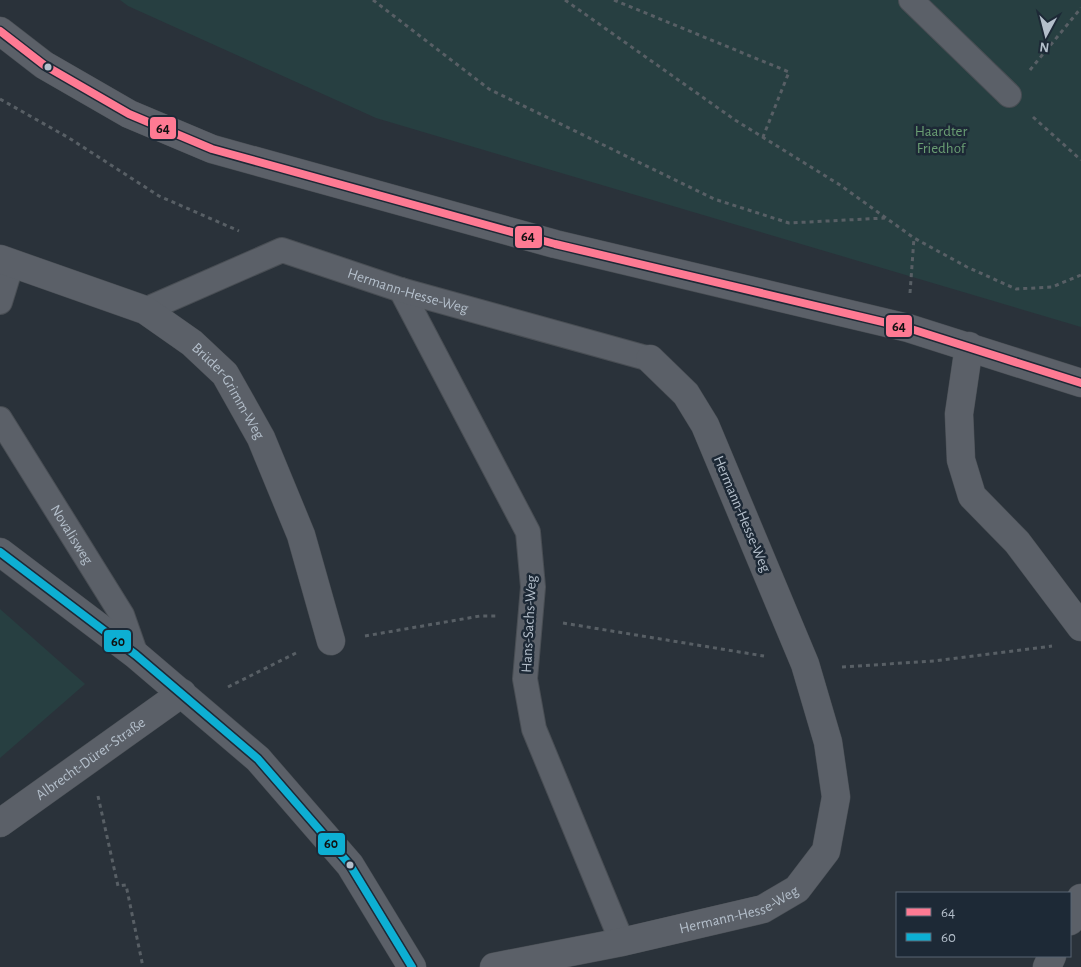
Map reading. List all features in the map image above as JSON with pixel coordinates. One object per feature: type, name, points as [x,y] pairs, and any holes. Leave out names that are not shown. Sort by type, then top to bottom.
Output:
[{"type":"street","points":[[0,31],[44,64],[129,114],[212,149],[555,244],[908,328],[1081,383]]},
{"type":"street","name":"Brüder-Grimm-Weg","points":[[6,261],[146,310],[192,342],[225,374],[261,438],[302,535],[331,641]]},
{"type":"street","points":[[969,346],[959,414],[961,460],[972,496],[1017,542],[1081,628]]},
{"type":"street","name":"Hermann-Hesse-Weg","points":[[494,967],[622,942],[763,909],[797,889],[826,851],[836,797],[828,742],[805,664],[705,425],[686,394],[650,359]]},
{"type":"street","points":[[0,552],[136,655],[258,759],[350,865],[412,967]]},
{"type":"street","name":"Albrecht-Dürer-Straße","points":[[0,823],[182,693]]},
{"type":"street","points":[[1071,919],[1081,898]]},
{"type":"lane","points":[[911,0],[1009,95]]},
{"type":"lane","points":[[146,310],[282,250]]},
{"type":"lane","name":"Hermann-Hesse-Weg","points":[[282,250],[401,290],[650,359]]},
{"type":"lane","points":[[0,302],[6,261]]},
{"type":"lane","name":"Hans-Sachs-Weg","points":[[401,290],[528,532],[533,587],[525,679],[534,729],[622,942]]},
{"type":"lane","name":"Novalisweg","points":[[0,419],[122,615],[136,655]]},
{"type":"path","points":[[373,0],[489,89],[714,199],[789,223],[886,218]]},
{"type":"path","points":[[565,0],[735,120],[840,185],[914,238],[967,267],[1016,289],[1052,287],[1081,275]]},
{"type":"path","points":[[614,0],[789,72],[763,137]]},
{"type":"path","points":[[1081,8],[1009,95],[1081,160]]},
{"type":"path","points":[[0,99],[69,138],[159,196],[282,250]]},
{"type":"path","points":[[908,328],[914,238]]},
{"type":"path","points":[[400,631],[480,616],[504,616]]},
{"type":"path","points":[[562,623],[762,655]]},
{"type":"path","points":[[852,668],[934,661],[1034,648]]},
{"type":"path","points":[[229,686],[295,653]]},
{"type":"path","points":[[89,758],[118,886],[126,884],[143,967]]},
{"type":"green space","name":"Haardter Friedhof","points":[[120,0],[1081,0],[1081,327],[376,118],[128,6]]},
{"type":"green space","points":[[0,609],[85,684],[0,758]]},
{"type":"transit line","name":"64","points":[[0,31],[44,65],[129,114],[212,149],[555,244],[908,328],[1081,383]]},
{"type":"transit line","name":"60","points":[[0,552],[136,655],[258,759],[350,865],[412,967]]}]
